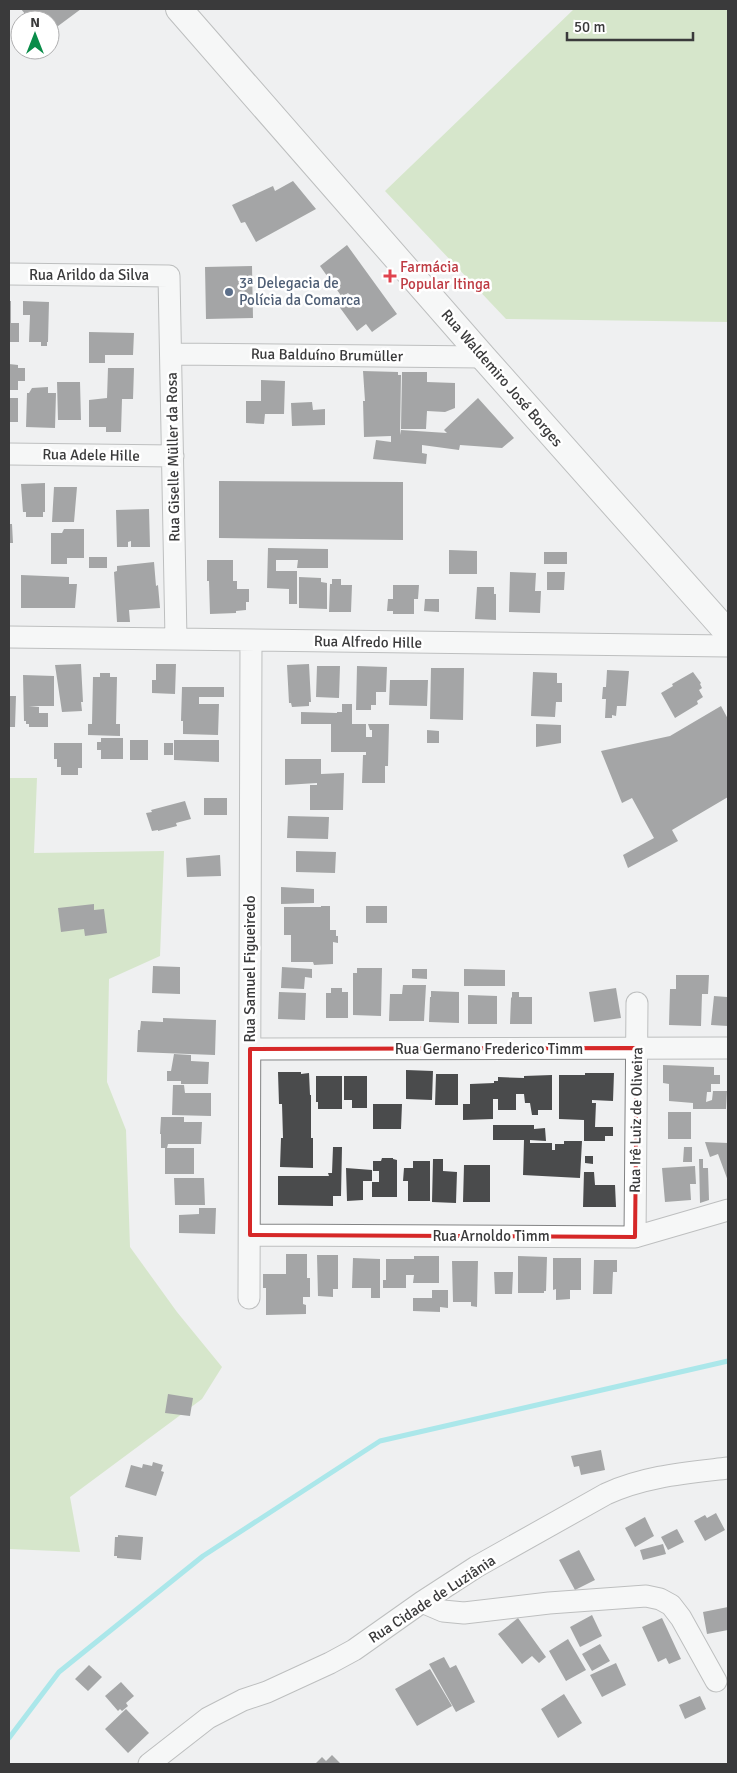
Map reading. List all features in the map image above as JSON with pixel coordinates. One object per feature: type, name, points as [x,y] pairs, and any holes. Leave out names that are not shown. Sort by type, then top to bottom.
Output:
[{"type":"main road","name":"Rua Waldemiro José Borges","points":[[179,9],[482,357],[728,633]]},
{"type":"street","name":"Rua Arildo da Silva","points":[[9,274],[169,276]]},
{"type":"street","name":"Rua Giselle Müller da Rosa","points":[[169,276],[176,639]]},
{"type":"street","name":"Rua Balduíno Brumüller","points":[[171,354],[482,357]]},
{"type":"street","name":"Rua Adele Hille","points":[[9,454],[173,456]]},
{"type":"street","name":"Rua Alfredo Hille","points":[[9,637],[728,646]]},
{"type":"street","name":"Rua Samuel Figueiredo","points":[[249,1298],[251,640]]},
{"type":"street","name":"Rua Irê Luiz de Oliveira","points":[[635,1236],[637,1003]]},
{"type":"street","name":"Rua Germano Frederico Timm","points":[[250,1049],[728,1048]]},
{"type":"street","name":"Rua Arnoldo Timm","points":[[250,1235],[635,1236],[728,1210]]},
{"type":"street","name":"Rua Cidade de Luziânia","points":[[149,1764],[208,1718],[242,1700],[267,1692],[354,1650],[476,1567],[606,1494],[626,1484],[728,1468]]},
{"type":"street","points":[[422,1602],[443,1611],[464,1613],[549,1603],[646,1596],[660,1599],[671,1605],[681,1618],[716,1681]]},
{"type":"highlighted area","points":[[637,1048],[635,1237],[250,1235],[250,1049]]},
{"type":"green space","points":[[574,9],[728,9],[728,322],[506,319],[385,191]]},
{"type":"green space","points":[[9,778],[37,778],[34,853],[164,851],[160,956],[109,979],[107,1082],[126,1130],[130,1247],[177,1312],[222,1367],[202,1399],[70,1497],[80,1552],[9,1549]]},
{"type":"building","points":[[81,9],[60,25],[60,10],[22,10]]},
{"type":"building","points":[[293,181],[316,209],[256,242],[245,222],[241,223],[232,205],[273,186],[275,191]]},
{"type":"building","points":[[347,245],[397,314],[372,332],[366,324],[357,331],[338,305],[351,296],[348,293],[342,297],[320,266]]},
{"type":"building","name":"3ª Delegacia de Polícia da Comarca","points":[[252,266],[253,318],[206,319],[205,267]]},
{"type":"building","points":[[9,301],[11,301],[11,323],[19,323],[19,342],[9,342]]},
{"type":"building","points":[[23,301],[49,302],[47,346],[41,346],[41,342],[29,342],[30,315],[23,315]]},
{"type":"building","points":[[89,332],[134,333],[133,355],[105,355],[105,363],[89,363]]},
{"type":"building","points":[[9,364],[18,365],[18,368],[25,368],[25,381],[18,381],[18,390],[9,390]]},
{"type":"building","points":[[108,368],[134,368],[133,399],[122,399],[121,432],[106,432],[106,427],[89,427],[89,400],[107,398]]},
{"type":"building","points":[[363,371],[398,372],[398,375],[401,375],[400,435],[401,430],[447,433],[444,430],[478,398],[514,438],[502,448],[460,445],[459,450],[422,445],[422,453],[427,454],[426,464],[373,459],[376,440],[391,442],[391,436],[364,437],[363,401],[365,401]]},
{"type":"building","points":[[402,372],[427,372],[427,382],[455,383],[455,408],[445,412],[427,411],[426,429],[401,429]]},
{"type":"building","points":[[261,380],[285,381],[284,414],[265,414],[264,424],[246,423],[246,401],[261,401]]},
{"type":"building","points":[[57,382],[80,382],[81,420],[58,420]]},
{"type":"building","points":[[48,387],[48,393],[56,393],[55,428],[26,427],[27,393],[32,388]]},
{"type":"building","points":[[9,398],[18,398],[18,422],[9,422]]},
{"type":"building","points":[[312,402],[313,410],[325,409],[325,425],[292,426],[291,403]]},
{"type":"building","points":[[219,481],[403,482],[403,540],[219,538]]},
{"type":"building","points":[[45,483],[45,512],[43,512],[43,517],[26,517],[26,512],[23,512],[21,484]]},
{"type":"building","points":[[54,487],[77,487],[74,522],[52,522]]},
{"type":"building","points":[[149,509],[150,547],[131,547],[131,541],[128,542],[128,547],[117,547],[116,510]]},
{"type":"building","points":[[9,524],[12,524],[13,543],[9,543]]},
{"type":"building","points":[[64,529],[84,529],[84,558],[67,558],[67,564],[51,564],[51,533],[62,533]]},
{"type":"building","points":[[268,548],[328,549],[328,568],[297,568],[298,560],[276,560],[276,571],[297,571],[297,604],[289,604],[289,589],[267,588]]},
{"type":"building","points":[[449,550],[477,551],[477,574],[449,574]]},
{"type":"building","points":[[544,552],[567,552],[567,564],[544,564]]},
{"type":"building","points":[[89,557],[107,557],[107,568],[89,568]]},
{"type":"building","points":[[207,560],[233,560],[233,581],[237,581],[237,589],[249,589],[249,602],[246,602],[246,610],[236,611],[236,613],[210,614]]},
{"type":"building","points":[[154,562],[160,608],[129,610],[130,622],[117,622],[114,572],[117,571],[117,566]]},
{"type":"building","points":[[510,572],[536,573],[535,591],[541,591],[540,613],[509,612]]},
{"type":"building","points":[[547,572],[565,572],[564,590],[547,590]]},
{"type":"building","points":[[21,575],[69,577],[69,584],[77,584],[75,608],[21,608]]},
{"type":"building","points":[[299,577],[321,578],[321,582],[327,583],[327,609],[299,608]]},
{"type":"building","points":[[332,579],[341,579],[341,585],[352,585],[351,612],[329,612],[330,584],[332,584]]},
{"type":"building","points":[[393,585],[419,585],[418,599],[414,599],[414,614],[393,614],[393,611],[387,611],[388,599],[393,599]]},
{"type":"building","points":[[477,587],[494,587],[494,594],[496,594],[496,620],[475,619]]},
{"type":"building","points":[[425,599],[439,599],[439,612],[424,611]]},
{"type":"building","points":[[81,664],[82,711],[62,712],[55,665]]},
{"type":"building","points":[[156,664],[176,664],[175,694],[152,693],[152,680],[156,680]]},
{"type":"building","points":[[309,664],[311,702],[309,702],[309,706],[292,707],[291,703],[289,703],[287,665]]},
{"type":"building","points":[[317,666],[340,666],[339,698],[316,697]]},
{"type":"building","points":[[357,666],[387,667],[386,692],[376,692],[376,705],[371,705],[371,710],[356,710]]},
{"type":"building","points":[[431,668],[464,668],[463,720],[430,719]]},
{"type":"building","points":[[607,670],[629,671],[626,706],[617,706],[616,716],[612,715],[612,718],[605,718],[606,699],[602,699],[603,687],[606,687]]},
{"type":"building","points":[[533,672],[557,673],[557,683],[562,683],[562,702],[556,702],[555,717],[531,716]]},
{"type":"building","points":[[693,672],[701,683],[702,688],[699,690],[703,697],[697,701],[698,704],[675,718],[661,693]]},
{"type":"building","points":[[100,673],[110,673],[110,677],[117,677],[116,724],[120,724],[120,736],[88,735],[88,724],[92,724],[93,677],[100,677]]},
{"type":"building","points":[[23,675],[54,676],[54,706],[29,706],[39,707],[39,713],[48,713],[48,727],[29,727],[29,724],[26,724],[26,721],[24,721]]},
{"type":"building","points":[[390,680],[428,680],[427,706],[389,705]]},
{"type":"building","points":[[182,687],[224,687],[224,697],[199,697],[199,704],[219,704],[218,735],[183,734],[183,721],[181,721]]},
{"type":"building","points":[[9,696],[16,696],[15,727],[9,727]]},
{"type":"building","points":[[342,704],[352,704],[352,724],[366,724],[366,737],[372,737],[372,730],[370,730],[368,724],[389,724],[388,766],[385,766],[385,783],[362,783],[363,755],[366,755],[366,752],[331,752],[331,724],[301,724],[301,712],[337,713],[342,712]]},
{"type":"building","points":[[721,706],[728,719],[728,797],[672,830],[678,841],[628,868],[623,855],[654,838],[632,798],[622,803],[601,751],[670,736]]},
{"type":"building","points":[[536,724],[561,725],[561,743],[536,747]]},
{"type":"building","points":[[427,730],[439,731],[439,743],[427,743]]},
{"type":"building","points":[[101,738],[123,738],[123,759],[101,759],[101,750],[97,750],[97,742],[101,742]]},
{"type":"building","points":[[130,740],[148,740],[148,760],[130,760]]},
{"type":"building","points":[[174,740],[219,740],[219,762],[174,760]]},
{"type":"building","points":[[54,743],[82,743],[82,768],[78,768],[78,775],[61,775],[61,767],[57,767],[57,759],[54,759]]},
{"type":"building","points":[[164,743],[173,743],[173,755],[164,755]]},
{"type":"building","points":[[285,759],[321,759],[321,774],[344,773],[343,810],[310,810],[310,785],[317,785],[317,783],[285,785]]},
{"type":"building","points":[[204,798],[227,798],[227,815],[204,815]]},
{"type":"building","points":[[185,801],[191,819],[176,823],[177,826],[152,831],[146,813]]},
{"type":"building","points":[[288,816],[329,817],[328,839],[287,838]]},
{"type":"building","points":[[296,851],[336,852],[335,873],[296,872]]},
{"type":"building","points":[[220,855],[221,876],[187,877],[186,858]]},
{"type":"building","points":[[281,887],[314,889],[314,903],[281,904]]},
{"type":"building","points":[[94,904],[94,910],[104,909],[107,933],[85,936],[84,929],[61,932],[58,908]]},
{"type":"building","points":[[330,906],[330,930],[336,930],[336,936],[338,936],[338,943],[333,942],[333,964],[314,965],[313,962],[291,962],[291,935],[284,935],[284,907]]},
{"type":"building","points":[[366,906],[387,906],[387,923],[366,923]]},
{"type":"building","points":[[153,966],[180,967],[180,994],[152,993]]},
{"type":"building","points":[[282,967],[312,969],[312,978],[305,977],[304,989],[281,988]]},
{"type":"building","points":[[357,968],[382,968],[381,1016],[353,1015],[353,973],[357,973]]},
{"type":"building","points":[[412,969],[427,969],[427,979],[412,978]]},
{"type":"building","points":[[464,969],[505,970],[505,986],[464,986]]},
{"type":"building","points":[[676,975],[709,975],[708,994],[702,994],[701,1026],[669,1025],[670,989],[676,989]]},
{"type":"building","points":[[403,985],[426,985],[424,1021],[389,1021],[390,994],[402,994]]},
{"type":"building","points":[[331,988],[342,988],[342,992],[348,992],[348,1018],[326,1018],[326,993],[331,993]]},
{"type":"building","points":[[616,988],[621,1018],[594,1022],[589,992]]},
{"type":"building","points":[[431,991],[459,992],[459,1023],[429,1022]]},
{"type":"building","points":[[279,992],[306,993],[305,1020],[278,1019]]},
{"type":"building","points":[[512,992],[519,992],[519,997],[532,997],[532,1024],[510,1024]]},
{"type":"building","points":[[468,995],[497,996],[497,1024],[468,1024]]},
{"type":"building","points":[[714,996],[727,997],[728,1026],[711,1025]]},
{"type":"building","points":[[163,1018],[216,1020],[215,1055],[137,1052],[138,1030],[140,1030],[141,1021],[163,1022]]},
{"type":"building","points":[[174,1054],[191,1055],[191,1061],[209,1062],[208,1084],[181,1084],[181,1081],[167,1081],[167,1071],[171,1071]]},
{"type":"building","points":[[663,1065],[714,1067],[714,1075],[720,1075],[720,1084],[711,1084],[711,1092],[707,1092],[706,1102],[712,1100],[713,1091],[727,1091],[726,1109],[693,1109],[693,1103],[669,1101],[669,1084],[663,1083]]},
{"type":"building","points":[[406,1070],[433,1071],[432,1100],[406,1099]]},
{"type":"building","points":[[278,1072],[309,1073],[313,1168],[280,1167],[281,1138],[283,1138],[282,1104],[279,1104]]},
{"type":"building","points":[[585,1073],[614,1073],[613,1101],[592,1100],[592,1103],[596,1103],[595,1127],[613,1127],[613,1136],[605,1136],[605,1141],[584,1141],[584,1120],[559,1119],[559,1075],[585,1075]]},
{"type":"building","points":[[436,1074],[458,1074],[458,1105],[435,1105]]},
{"type":"building","points":[[552,1075],[552,1110],[538,1110],[538,1115],[532,1115],[530,1103],[525,1103],[524,1094],[516,1094],[516,1110],[498,1110],[498,1099],[493,1099],[493,1119],[463,1120],[463,1104],[470,1104],[470,1084],[494,1083],[494,1081],[498,1081],[498,1077],[524,1078],[524,1076]]},
{"type":"building","points":[[316,1076],[342,1076],[342,1109],[318,1109],[318,1102],[316,1102]]},
{"type":"building","points":[[344,1076],[367,1076],[367,1108],[352,1108],[352,1100],[344,1100]]},
{"type":"building","points":[[173,1085],[184,1085],[185,1093],[211,1093],[211,1116],[172,1115]]},
{"type":"building","points":[[373,1104],[402,1104],[401,1129],[373,1129]]},
{"type":"building","points":[[668,1112],[691,1112],[691,1139],[668,1139]]},
{"type":"building","points":[[161,1117],[184,1117],[184,1122],[202,1122],[201,1144],[168,1144],[167,1148],[194,1148],[194,1174],[165,1174],[165,1148],[161,1148],[160,1134]]},
{"type":"building","points":[[493,1125],[534,1125],[534,1129],[545,1128],[546,1141],[530,1140],[530,1143],[552,1143],[552,1150],[555,1150],[555,1144],[564,1144],[564,1141],[582,1141],[580,1178],[523,1175],[524,1140],[493,1140]]},
{"type":"building","points":[[705,1142],[728,1143],[728,1181],[718,1154],[710,1157]]},
{"type":"building","points":[[333,1147],[342,1147],[341,1196],[333,1196],[333,1206],[278,1205],[278,1176],[329,1176],[328,1173],[332,1173]]},
{"type":"building","points":[[684,1147],[692,1147],[692,1162],[683,1162]]},
{"type":"building","points":[[585,1156],[593,1156],[593,1164],[585,1163]]},
{"type":"building","points":[[382,1158],[397,1160],[397,1197],[372,1197],[372,1182],[379,1182],[379,1171],[373,1171],[373,1161],[381,1161]]},
{"type":"building","points":[[433,1159],[443,1159],[443,1171],[457,1172],[456,1203],[432,1202]]},
{"type":"building","points":[[699,1159],[703,1159],[703,1168],[708,1168],[709,1200],[700,1203]]},
{"type":"building","points":[[413,1161],[430,1161],[430,1201],[408,1201],[408,1181],[403,1181],[404,1168],[413,1168]]},
{"type":"building","points":[[464,1165],[490,1165],[490,1202],[463,1202]]},
{"type":"building","points":[[695,1166],[696,1184],[690,1184],[691,1200],[665,1202],[662,1168]]},
{"type":"building","points":[[346,1168],[372,1170],[372,1181],[363,1181],[363,1200],[347,1201]]},
{"type":"building","points":[[584,1172],[594,1172],[595,1185],[615,1185],[616,1207],[583,1207]]},
{"type":"building","points":[[174,1178],[204,1178],[205,1205],[175,1205]]},
{"type":"building","points":[[199,1208],[216,1208],[215,1234],[179,1233],[179,1215],[199,1214]]},
{"type":"building","points":[[286,1254],[307,1254],[307,1278],[310,1278],[310,1297],[303,1297],[303,1304],[306,1305],[306,1314],[266,1315],[266,1288],[263,1288],[263,1274],[286,1274]]},
{"type":"building","points":[[317,1255],[338,1255],[338,1289],[333,1289],[333,1297],[318,1296]]},
{"type":"building","points":[[414,1256],[439,1256],[439,1283],[413,1283],[414,1275],[406,1275],[406,1288],[383,1288],[383,1280],[386,1280],[386,1259],[414,1259]]},
{"type":"building","points":[[518,1256],[547,1257],[546,1291],[544,1293],[518,1293]]},
{"type":"building","points":[[353,1258],[380,1259],[380,1298],[371,1298],[371,1288],[352,1288]]},
{"type":"building","points":[[553,1258],[581,1258],[581,1290],[570,1290],[570,1299],[556,1300],[556,1289],[553,1290]]},
{"type":"building","points":[[594,1260],[617,1260],[617,1272],[613,1272],[612,1294],[593,1294]]},
{"type":"building","points":[[452,1261],[478,1261],[477,1307],[471,1306],[471,1302],[453,1302]]},
{"type":"building","points":[[494,1272],[513,1272],[512,1294],[495,1294]]},
{"type":"building","points":[[432,1290],[448,1290],[448,1308],[440,1307],[440,1312],[413,1311],[413,1298],[432,1298]]},
{"type":"building","points":[[168,1394],[193,1398],[190,1416],[165,1413]]},
{"type":"building","points":[[601,1450],[605,1470],[581,1475],[579,1466],[574,1467],[571,1456]]},
{"type":"building","points":[[153,1462],[163,1465],[161,1471],[164,1472],[156,1496],[125,1487],[131,1465],[142,1468],[143,1464],[152,1466]]},
{"type":"building","points":[[716,1513],[725,1530],[705,1541],[694,1521],[705,1515],[707,1518]]},
{"type":"building","points":[[645,1517],[654,1536],[635,1547],[625,1528]]},
{"type":"building","points":[[677,1529],[684,1542],[668,1550],[661,1537]]},
{"type":"building","points":[[118,1535],[143,1537],[141,1560],[117,1558],[117,1556],[114,1556],[115,1537],[118,1537]]},
{"type":"building","points":[[663,1544],[666,1554],[643,1560],[640,1550]]},
{"type":"building","points":[[579,1550],[595,1580],[575,1590],[559,1560]]},
{"type":"building","points":[[728,1607],[728,1630],[707,1634],[703,1612]]},
{"type":"building","points":[[592,1615],[602,1636],[580,1647],[570,1627]]},
{"type":"building","points":[[518,1618],[546,1657],[539,1663],[532,1656],[522,1664],[498,1634]]},
{"type":"building","points":[[662,1618],[681,1659],[669,1664],[666,1658],[658,1662],[642,1627]]},
{"type":"building","points":[[568,1639],[586,1670],[566,1681],[549,1651]]},
{"type":"building","points":[[600,1644],[610,1661],[592,1671],[582,1654]]},
{"type":"building","points":[[444,1657],[450,1668],[456,1665],[475,1702],[456,1712],[429,1664]]},
{"type":"building","points":[[616,1663],[626,1685],[602,1697],[590,1675]]},
{"type":"building","points":[[89,1665],[102,1677],[88,1691],[75,1679]]},
{"type":"building","points":[[430,1669],[452,1706],[417,1726],[395,1689]]},
{"type":"building","points":[[121,1682],[134,1696],[126,1703],[128,1706],[122,1711],[120,1709],[118,1711],[105,1696]]},
{"type":"building","points":[[564,1694],[582,1723],[558,1738],[541,1709]]},
{"type":"building","points":[[700,1696],[706,1709],[685,1719],[679,1705]]},
{"type":"building","points":[[126,1709],[149,1733],[128,1753],[105,1729]]},
{"type":"building","points":[[332,1755],[341,1764],[315,1764],[322,1757],[326,1761]]},
{"type":"waterway","points":[[9,1738],[59,1672],[203,1556],[380,1441],[728,1361]]},
{"type":"place","name":"Farmácia Popular Itinga","points":[[390,276]]},
{"type":"place","name":"3ª Delegacia de Polícia da Comarca","points":[[229,292]]}]
